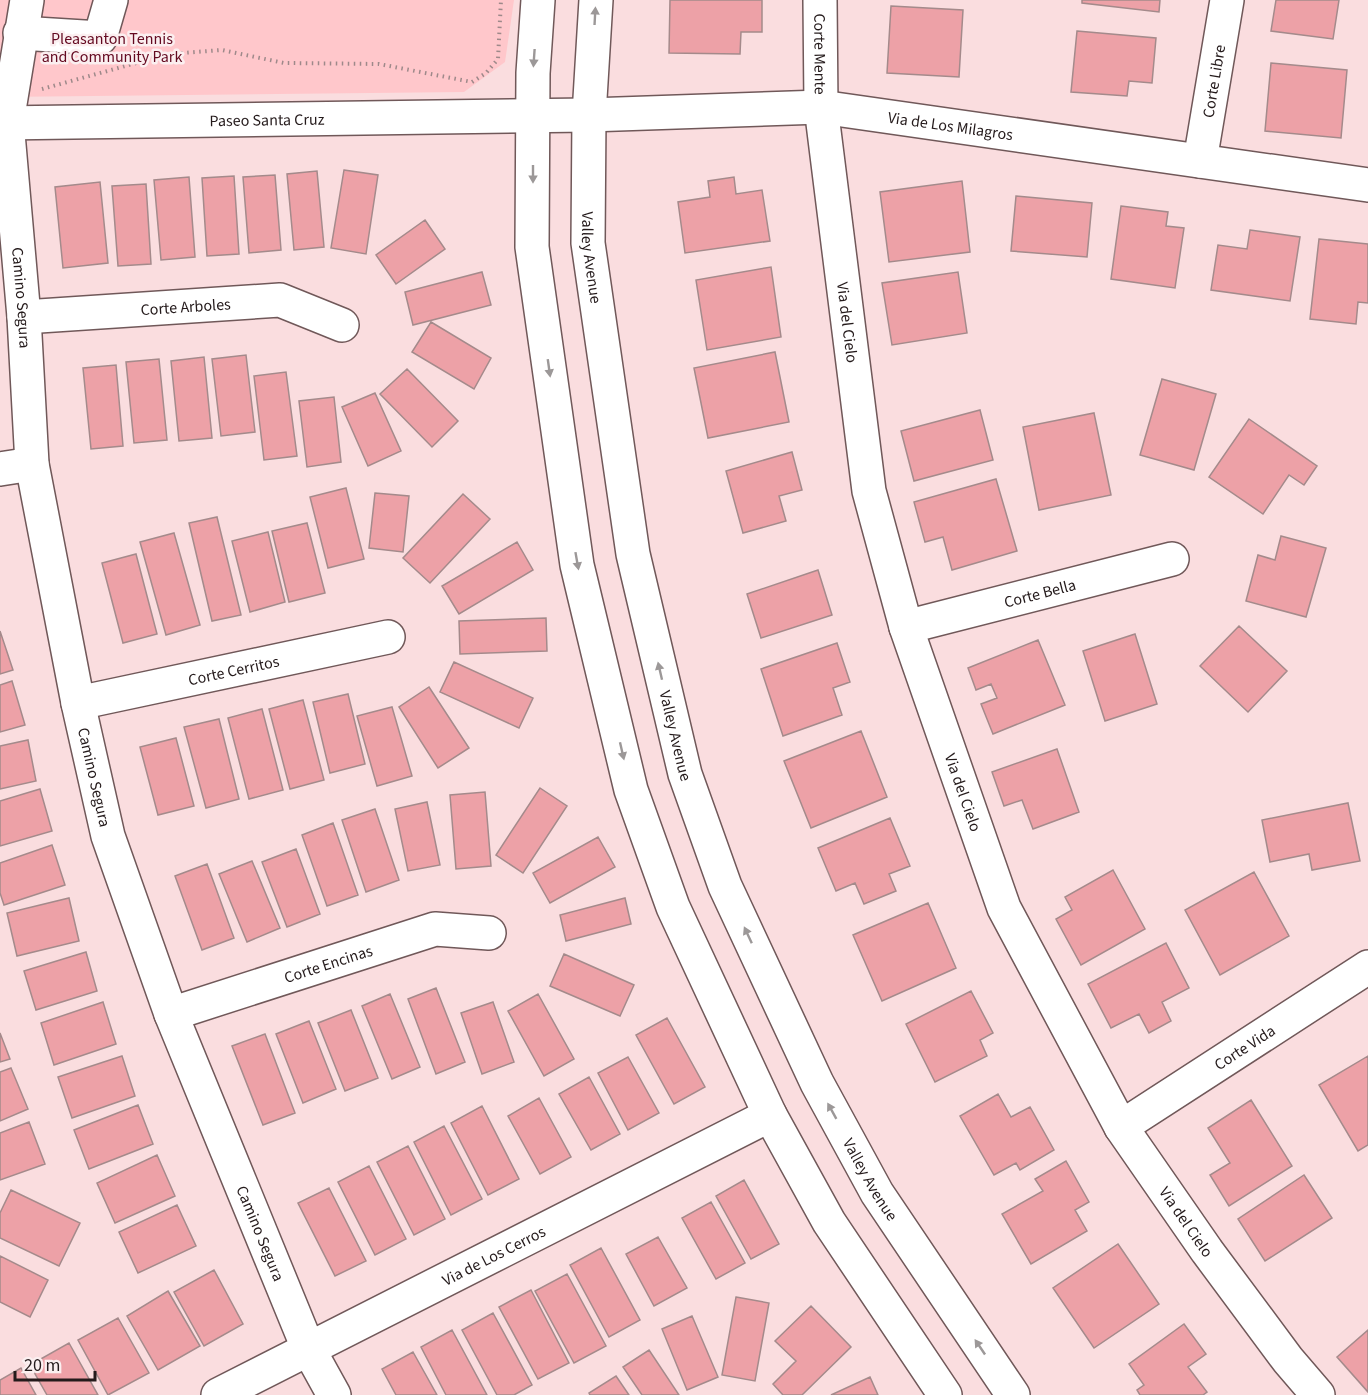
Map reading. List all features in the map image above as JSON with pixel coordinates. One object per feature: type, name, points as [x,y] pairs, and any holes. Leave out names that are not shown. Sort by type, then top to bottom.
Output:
[{"type":"street","name":"Camino Segura","points":[[27,0],[6,114],[24,316],[16,466],[78,703],[108,836],[171,1014],[308,1348],[334,1395]]},
{"type":"street","points":[[20,33],[100,38],[111,0]]},
{"type":"street","points":[[538,0],[533,116],[532,247],[578,565],[632,790],[673,908],[770,1115],[829,1222],[945,1395]]},
{"type":"street","name":"Valley Avenue","points":[[596,0],[589,116],[588,243],[633,554],[685,774],[725,886],[817,1083],[877,1193],[1013,1395]]},
{"type":"street","name":"Corte Mente","points":[[820,0],[821,107]]},
{"type":"street","name":"Corte Libre","points":[[1200,161],[1227,0]]},
{"type":"street","name":"Via de Los Milagros","points":[[533,116],[821,107],[1368,184]]},
{"type":"street","name":"Via del Cielo","points":[[821,107],[869,491],[906,627],[1004,908],[1121,1127],[1207,1251],[1318,1395]]},
{"type":"street","name":"Paseo Santa Cruz","points":[[6,114],[533,116]]},
{"type":"street","name":"Corte Arboles","points":[[24,316],[280,300],[342,325]]},
{"type":"street","name":"Corte Bella","points":[[906,627],[1172,559]]},
{"type":"street","name":"Corte Cerritos","points":[[78,703],[388,637]]},
{"type":"street","name":"Corte Encinas","points":[[171,1014],[435,929],[489,933]]},
{"type":"street","name":"Corte Vida","points":[[1121,1127],[1368,967]]},
{"type":"street","name":"Via de Los Cerros","points":[[218,1395],[770,1115]]},
{"type":"path","points":[[6,114],[82,80],[169,54],[222,50],[284,63],[379,64],[472,82],[486,73],[498,59],[501,0]]},
{"type":"green space","name":"Pleasanton Tennis and Community Park","points":[[0,0],[514,0],[505,62],[464,92],[0,97]]},
{"type":"building","points":[[670,0],[762,0],[762,32],[741,32],[740,54],[669,53]]},
{"type":"building","points":[[1082,0],[1160,0],[1159,12],[1082,3]]},
{"type":"building","points":[[1276,0],[1339,0],[1333,39],[1271,31]]},
{"type":"building","points":[[891,6],[963,10],[959,77],[887,73]]},
{"type":"building","points":[[1077,31],[1156,38],[1152,83],[1129,81],[1127,96],[1071,92]]},
{"type":"building","points":[[1271,63],[1347,70],[1341,138],[1265,131]]},
{"type":"building","points":[[344,170],[378,175],[366,254],[331,248]]},
{"type":"building","points":[[317,171],[324,247],[294,250],[287,174]]},
{"type":"building","points":[[275,175],[281,250],[249,253],[243,177]]},
{"type":"building","points":[[234,176],[239,254],[207,256],[202,178]]},
{"type":"building","points":[[189,177],[195,257],[161,260],[154,180]]},
{"type":"building","points":[[734,177],[736,194],[762,190],[770,241],[685,253],[678,202],[710,197],[708,181]]},
{"type":"building","points":[[962,181],[970,252],[889,262],[880,192]]},
{"type":"building","points":[[100,182],[108,263],[63,268],[55,187]]},
{"type":"building","points":[[146,184],[151,264],[118,266],[112,186]]},
{"type":"building","points":[[1016,196],[1092,203],[1087,257],[1011,251]]},
{"type":"building","points":[[1121,206],[1168,212],[1166,226],[1184,228],[1175,288],[1111,279]]},
{"type":"building","points":[[425,220],[445,249],[396,284],[376,255]]},
{"type":"building","points":[[1250,230],[1300,237],[1290,301],[1211,290],[1218,245],[1247,249]]},
{"type":"building","points":[[1319,239],[1368,244],[1368,303],[1358,302],[1356,324],[1310,319]]},
{"type":"building","points":[[771,267],[781,337],[707,350],[696,280]]},
{"type":"building","points":[[482,272],[491,305],[413,325],[405,292]]},
{"type":"building","points":[[958,272],[967,333],[892,345],[882,283]]},
{"type":"building","points":[[431,322],[491,358],[474,389],[412,352]]},
{"type":"building","points":[[775,352],[789,422],[708,438],[694,368]]},
{"type":"building","points":[[246,355],[255,432],[221,436],[212,359]]},
{"type":"building","points":[[204,357],[212,438],[179,441],[171,361]]},
{"type":"building","points":[[159,359],[167,440],[134,443],[126,362]]},
{"type":"building","points":[[116,365],[123,446],[91,449],[83,368]]},
{"type":"building","points":[[407,369],[458,421],[432,447],[380,394]]},
{"type":"building","points":[[286,372],[297,456],[264,460],[254,376]]},
{"type":"building","points":[[1162,379],[1216,394],[1194,470],[1140,455]]},
{"type":"building","points":[[375,393],[401,451],[368,466],[342,407]]},
{"type":"building","points":[[334,397],[341,462],[307,467],[299,401]]},
{"type":"building","points":[[980,410],[993,460],[914,481],[901,431]]},
{"type":"building","points":[[1094,413],[1111,495],[1039,510],[1023,427]]},
{"type":"building","points":[[1249,419],[1317,466],[1304,485],[1289,475],[1263,514],[1209,477]]},
{"type":"building","points":[[792,452],[802,490],[779,496],[786,521],[743,533],[726,471]]},
{"type":"building","points":[[996,479],[1017,551],[952,570],[943,537],[925,542],[914,502]]},
{"type":"building","points":[[346,488],[364,559],[328,568],[310,497]]},
{"type":"building","points":[[375,493],[409,496],[403,552],[369,548]]},
{"type":"building","points":[[463,494],[490,519],[430,583],[403,558]]},
{"type":"building","points":[[217,517],[241,615],[212,621],[189,523]]},
{"type":"building","points":[[307,523],[325,593],[289,602],[272,531]]},
{"type":"building","points":[[268,532],[285,602],[250,612],[232,541]]},
{"type":"building","points":[[174,533],[200,625],[166,635],[140,542]]},
{"type":"building","points":[[1281,536],[1326,548],[1306,617],[1246,601],[1258,555],[1275,560]]},
{"type":"building","points":[[517,542],[533,570],[459,614],[442,586]]},
{"type":"building","points":[[136,554],[157,634],[123,643],[102,563]]},
{"type":"building","points":[[818,570],[832,615],[761,638],[747,594]]},
{"type":"building","points":[[546,618],[547,651],[460,654],[459,621]]},
{"type":"building","points":[[1239,626],[1287,671],[1248,712],[1200,666]]},
{"type":"building","points":[[0,631],[13,670],[0,674]]},
{"type":"building","points":[[1135,634],[1157,704],[1105,721],[1083,651]]},
{"type":"building","points":[[1038,640],[1065,705],[993,734],[981,704],[997,698],[991,684],[976,690],[968,668]]},
{"type":"building","points":[[837,643],[850,682],[833,688],[842,715],[783,736],[761,669]]},
{"type":"building","points":[[454,662],[533,698],[519,728],[440,692]]},
{"type":"building","points":[[12,681],[25,725],[0,732],[0,685]]},
{"type":"building","points":[[429,687],[469,748],[438,768],[399,707]]},
{"type":"building","points":[[348,694],[365,764],[330,773],[313,702]]},
{"type":"building","points":[[303,700],[324,780],[290,789],[269,709]]},
{"type":"building","points":[[392,707],[412,776],[377,786],[357,716]]},
{"type":"building","points":[[262,709],[283,790],[249,799],[228,718]]},
{"type":"building","points":[[219,719],[239,799],[206,808],[184,727]]},
{"type":"building","points":[[861,731],[887,797],[811,828],[784,761]]},
{"type":"building","points":[[176,738],[194,806],[158,815],[140,747]]},
{"type":"building","points":[[28,740],[36,781],[0,789],[0,746]]},
{"type":"building","points":[[1057,749],[1079,812],[1033,829],[1022,800],[1004,806],[992,772]]},
{"type":"building","points":[[540,788],[567,806],[523,873],[496,855]]},
{"type":"building","points":[[40,789],[52,831],[0,846],[0,801]]},
{"type":"building","points":[[485,792],[491,866],[456,869],[450,795]]},
{"type":"building","points":[[427,802],[440,865],[408,871],[395,809]]},
{"type":"building","points":[[1348,803],[1360,861],[1312,870],[1309,854],[1270,862],[1262,820]]},
{"type":"building","points":[[375,809],[399,880],[366,892],[342,820]]},
{"type":"building","points":[[890,818],[910,866],[889,874],[896,891],[864,904],[855,883],[836,891],[818,848]]},
{"type":"building","points":[[333,823],[358,895],[327,906],[302,835]]},
{"type":"building","points":[[598,837],[615,867],[550,903],[533,873]]},
{"type":"building","points":[[52,845],[65,885],[4,905],[0,893],[0,863]]},
{"type":"building","points":[[296,849],[320,914],[287,927],[262,862]]},
{"type":"building","points":[[252,861],[280,928],[247,942],[219,874]]},
{"type":"building","points":[[207,864],[234,938],[202,950],[175,876]]},
{"type":"building","points":[[1113,870],[1145,929],[1081,965],[1056,919],[1072,910],[1065,897]]},
{"type":"building","points":[[1254,872],[1289,936],[1220,975],[1185,910]]},
{"type":"building","points":[[69,898],[79,941],[17,956],[7,913]]},
{"type":"building","points":[[625,898],[631,924],[566,941],[560,915]]},
{"type":"building","points":[[928,903],[956,968],[882,1001],[853,935]]},
{"type":"building","points":[[1166,943],[1189,988],[1162,1002],[1171,1021],[1149,1033],[1139,1014],[1111,1028],[1088,984]]},
{"type":"building","points":[[86,952],[97,991],[36,1010],[24,971]]},
{"type":"building","points":[[564,954],[634,985],[620,1016],[550,986]]},
{"type":"building","points":[[436,988],[465,1062],[436,1074],[408,999]]},
{"type":"building","points":[[971,991],[993,1033],[980,1040],[987,1056],[935,1082],[906,1024]]},
{"type":"building","points":[[390,994],[420,1067],[392,1079],[362,1006]]},
{"type":"building","points":[[538,994],[574,1059],[544,1076],[508,1011]]},
{"type":"building","points":[[103,1002],[116,1044],[54,1065],[41,1023]]},
{"type":"building","points":[[493,1002],[514,1062],[482,1074],[461,1013]]},
{"type":"building","points":[[351,1010],[378,1078],[345,1091],[318,1023]]},
{"type":"building","points":[[667,1018],[705,1087],[674,1104],[636,1035]]},
{"type":"building","points":[[309,1021],[336,1089],[303,1103],[276,1034]]},
{"type":"building","points":[[0,1033],[10,1059],[0,1062]]},
{"type":"building","points":[[265,1034],[295,1113],[263,1125],[232,1046]]},
{"type":"building","points":[[122,1056],[135,1096],[72,1118],[58,1077]]},
{"type":"building","points":[[1368,1056],[1368,1145],[1358,1151],[1319,1085]]},
{"type":"building","points":[[628,1057],[659,1113],[628,1130],[598,1073]]},
{"type":"building","points":[[11,1068],[28,1109],[0,1121],[0,1072]]},
{"type":"building","points":[[589,1077],[620,1134],[591,1150],[559,1094]]},
{"type":"building","points":[[998,1094],[1011,1117],[1030,1107],[1054,1150],[1020,1170],[1016,1163],[994,1175],[960,1116]]},
{"type":"building","points":[[539,1098],[571,1157],[540,1174],[508,1116]]},
{"type":"building","points":[[1251,1100],[1292,1166],[1229,1206],[1210,1175],[1230,1163],[1208,1128]]},
{"type":"building","points":[[138,1105],[153,1144],[89,1169],[74,1130]]},
{"type":"building","points":[[482,1106],[519,1179],[488,1195],[451,1123]]},
{"type":"building","points":[[29,1122],[45,1164],[0,1180],[0,1133]]},
{"type":"building","points":[[444,1126],[482,1199],[451,1215],[414,1142]]},
{"type":"building","points":[[408,1146],[445,1219],[414,1235],[377,1162]]},
{"type":"building","points":[[157,1155],[175,1196],[115,1223],[97,1183]]},
{"type":"building","points":[[1066,1161],[1089,1202],[1075,1210],[1087,1231],[1031,1264],[1002,1214],[1043,1191],[1035,1179]]},
{"type":"building","points":[[369,1166],[406,1239],[375,1255],[338,1182]]},
{"type":"building","points":[[1304,1175],[1332,1218],[1265,1261],[1238,1219]]},
{"type":"building","points":[[744,1180],[779,1244],[751,1259],[716,1196]]},
{"type":"building","points":[[329,1188],[366,1261],[335,1276],[298,1203]]},
{"type":"building","points":[[11,1190],[80,1223],[59,1266],[0,1238],[0,1213]]},
{"type":"building","points":[[711,1202],[745,1263],[716,1279],[682,1218]]},
{"type":"building","points":[[177,1205],[196,1246],[138,1273],[119,1232]]},
{"type":"building","points":[[658,1237],[687,1288],[654,1306],[626,1254]]},
{"type":"building","points":[[1118,1244],[1159,1304],[1094,1348],[1053,1288]]},
{"type":"building","points":[[601,1248],[640,1320],[609,1337],[570,1265]]},
{"type":"building","points":[[0,1256],[48,1280],[30,1317],[0,1302]]},
{"type":"building","points":[[214,1270],[243,1324],[204,1346],[174,1292]]},
{"type":"building","points":[[567,1274],[606,1346],[574,1363],[535,1291]]},
{"type":"building","points":[[531,1290],[569,1363],[538,1379],[499,1307]]},
{"type":"building","points":[[168,1291],[200,1346],[158,1370],[127,1316]]},
{"type":"building","points":[[736,1297],[769,1303],[755,1381],[722,1375]]},
{"type":"building","points":[[811,1306],[851,1347],[802,1395],[783,1395],[773,1384],[796,1361],[775,1341]]},
{"type":"building","points":[[493,1313],[532,1385],[514,1395],[497,1395],[462,1330]]},
{"type":"building","points":[[692,1316],[718,1377],[687,1390],[662,1329]]},
{"type":"building","points":[[118,1318],[149,1373],[108,1395],[78,1340]]},
{"type":"building","points":[[1184,1324],[1206,1354],[1188,1367],[1207,1392],[1203,1395],[1140,1395],[1137,1390],[1144,1385],[1129,1364]]},
{"type":"building","points":[[452,1330],[487,1395],[446,1395],[421,1347]]},
{"type":"building","points":[[1368,1330],[1368,1392],[1337,1357]]},
{"type":"building","points":[[69,1343],[98,1395],[47,1395],[30,1365]]},
{"type":"building","points":[[649,1350],[679,1395],[642,1395],[623,1367]]},
{"type":"building","points":[[413,1352],[437,1395],[396,1395],[382,1369]]},
{"type":"building","points":[[21,1368],[36,1395],[0,1395],[0,1380]]},
{"type":"building","points":[[616,1376],[629,1395],[590,1395],[589,1393]]},
{"type":"building","points":[[870,1377],[878,1395],[831,1395]]}]
